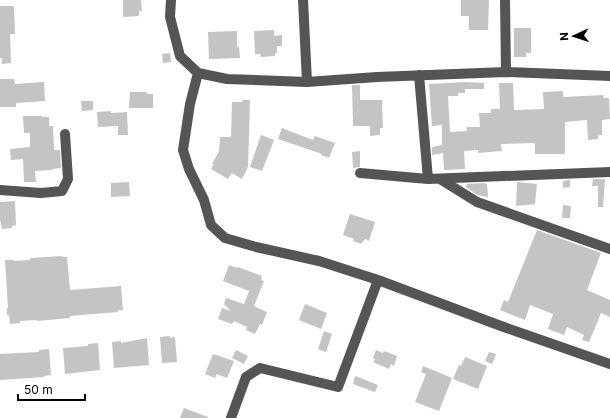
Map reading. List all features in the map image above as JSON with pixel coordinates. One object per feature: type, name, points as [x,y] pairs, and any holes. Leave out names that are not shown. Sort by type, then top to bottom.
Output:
[{"type":"street","points":[[171,0],[170,17],[180,56],[198,73],[226,79],[307,82],[419,75],[506,72],[610,76]]},
{"type":"street","points":[[302,0],[307,82]]},
{"type":"street","points":[[504,0],[506,72]]},
{"type":"street","points":[[198,73],[190,104],[183,150],[189,169],[204,200],[211,224],[224,238],[256,247],[319,261],[378,280],[501,326],[610,364]]},
{"type":"street","points":[[419,75],[428,179]]},
{"type":"street","points":[[0,190],[40,193],[62,191],[68,179],[65,134]]},
{"type":"street","points":[[360,173],[440,179],[610,172]]},
{"type":"street","points":[[440,179],[477,202],[610,249]]},
{"type":"street","points":[[231,418],[246,377],[260,368],[338,387],[378,280]]},
{"type":"building","points":[[123,0],[141,0],[142,11],[139,11],[139,16],[123,17]]},
{"type":"building","points":[[461,0],[489,0],[488,30],[469,30],[469,16],[461,16]]},
{"type":"building","points":[[0,6],[14,6],[15,34],[10,34],[11,63],[2,64],[2,58],[0,58]]},
{"type":"building","points":[[514,28],[531,28],[531,53],[526,53],[526,57],[514,57]]},
{"type":"building","points":[[274,30],[274,36],[282,35],[282,46],[277,46],[277,53],[275,53],[275,56],[261,57],[260,54],[255,54],[254,31]]},
{"type":"building","points":[[237,31],[237,47],[239,47],[240,58],[209,59],[208,32]]},
{"type":"building","points":[[170,53],[171,62],[163,63],[162,54]]},
{"type":"building","points":[[0,79],[14,79],[15,84],[44,82],[45,101],[16,103],[16,107],[0,107]]},
{"type":"building","points":[[465,82],[484,83],[484,89],[465,89],[465,93],[458,93],[458,96],[448,96],[450,132],[467,131],[467,127],[480,127],[479,113],[491,113],[491,109],[500,109],[499,83],[513,83],[514,110],[544,109],[543,92],[563,91],[563,97],[603,95],[604,98],[609,98],[610,119],[602,120],[602,135],[598,135],[598,139],[588,140],[587,120],[565,122],[565,154],[535,154],[535,143],[501,144],[502,151],[478,153],[478,150],[464,151],[465,169],[444,170],[443,153],[432,155],[432,147],[442,145],[442,125],[432,126],[429,84]]},
{"type":"building","points":[[352,85],[360,85],[360,100],[382,100],[383,128],[380,128],[380,135],[370,136],[370,126],[353,126]]},
{"type":"building","points":[[130,92],[147,92],[147,94],[153,94],[153,108],[129,108]]},
{"type":"building","points":[[242,100],[250,100],[248,167],[242,179],[232,173],[228,179],[211,169],[219,151],[220,137],[231,137],[232,102],[242,102]]},
{"type":"building","points":[[81,101],[93,101],[93,110],[82,111]]},
{"type":"building","points":[[111,111],[111,113],[127,112],[128,135],[118,135],[118,126],[98,127],[97,112]]},
{"type":"building","points":[[23,116],[49,117],[49,126],[53,126],[54,150],[60,150],[61,168],[35,171],[36,182],[24,182],[23,159],[11,160],[10,149],[30,147],[30,133],[24,133]]},
{"type":"building","points":[[282,128],[313,140],[315,136],[335,143],[329,158],[321,155],[322,154],[278,139]]},
{"type":"building","points":[[261,135],[274,140],[262,171],[250,167]]},
{"type":"building","points":[[360,151],[360,167],[353,168],[352,152]]},
{"type":"building","points":[[593,179],[605,179],[603,207],[598,207],[598,186],[592,186]]},
{"type":"building","points":[[570,180],[570,187],[563,188],[563,181]]},
{"type":"building","points":[[129,182],[130,196],[111,197],[111,183]]},
{"type":"building","points":[[517,182],[537,184],[535,204],[516,206]]},
{"type":"building","points":[[467,184],[487,184],[488,197],[477,195],[466,187]]},
{"type":"building","points":[[15,201],[16,225],[12,226],[12,228],[2,229],[0,219],[0,202]]},
{"type":"building","points":[[563,205],[571,206],[570,218],[562,218]]},
{"type":"building","points":[[350,214],[375,222],[369,241],[365,239],[361,244],[353,241],[354,239],[343,235]]},
{"type":"building","points":[[537,230],[601,253],[587,290],[610,300],[610,317],[601,313],[589,342],[582,340],[584,335],[567,327],[564,335],[548,329],[553,314],[530,305],[525,320],[500,310],[504,300],[508,302]]},
{"type":"building","points":[[67,257],[70,290],[121,286],[123,310],[118,310],[118,312],[70,316],[70,318],[20,321],[20,323],[10,324],[9,315],[7,315],[8,308],[5,260],[30,260],[30,258]]},
{"type":"building","points":[[229,265],[262,276],[261,280],[264,281],[254,306],[267,312],[262,325],[260,324],[255,334],[246,330],[247,327],[234,321],[232,324],[218,319],[222,308],[231,311],[224,304],[226,298],[244,304],[249,291],[223,281]]},
{"type":"building","points":[[305,304],[327,313],[321,329],[299,320]]},
{"type":"building","points":[[324,331],[332,334],[326,352],[318,349]]},
{"type":"building","points":[[170,336],[170,338],[175,337],[177,362],[162,363],[160,337]]},
{"type":"building","points":[[147,338],[149,365],[114,368],[112,342],[121,341],[121,343]]},
{"type":"building","points":[[98,343],[100,370],[65,374],[63,348],[88,346],[88,344]]},
{"type":"building","points":[[49,349],[51,375],[44,377],[0,380],[0,354],[39,352],[39,350]]},
{"type":"building","points":[[236,350],[248,356],[244,364],[232,358]]},
{"type":"building","points":[[376,350],[383,353],[384,351],[397,356],[394,366],[391,364],[389,369],[373,362],[375,359],[373,358]]},
{"type":"building","points":[[489,352],[496,354],[492,364],[485,361]]},
{"type":"building","points":[[213,354],[234,361],[227,378],[217,374],[215,378],[205,374]]},
{"type":"building","points":[[465,357],[487,366],[478,389],[453,379],[459,365],[461,366]]},
{"type":"building","points":[[423,366],[452,378],[439,411],[415,402],[426,374],[421,372]]},
{"type":"building","points":[[355,376],[378,385],[375,392],[353,384]]},
{"type":"building","points":[[184,408],[208,417],[208,418],[180,418]]}]
